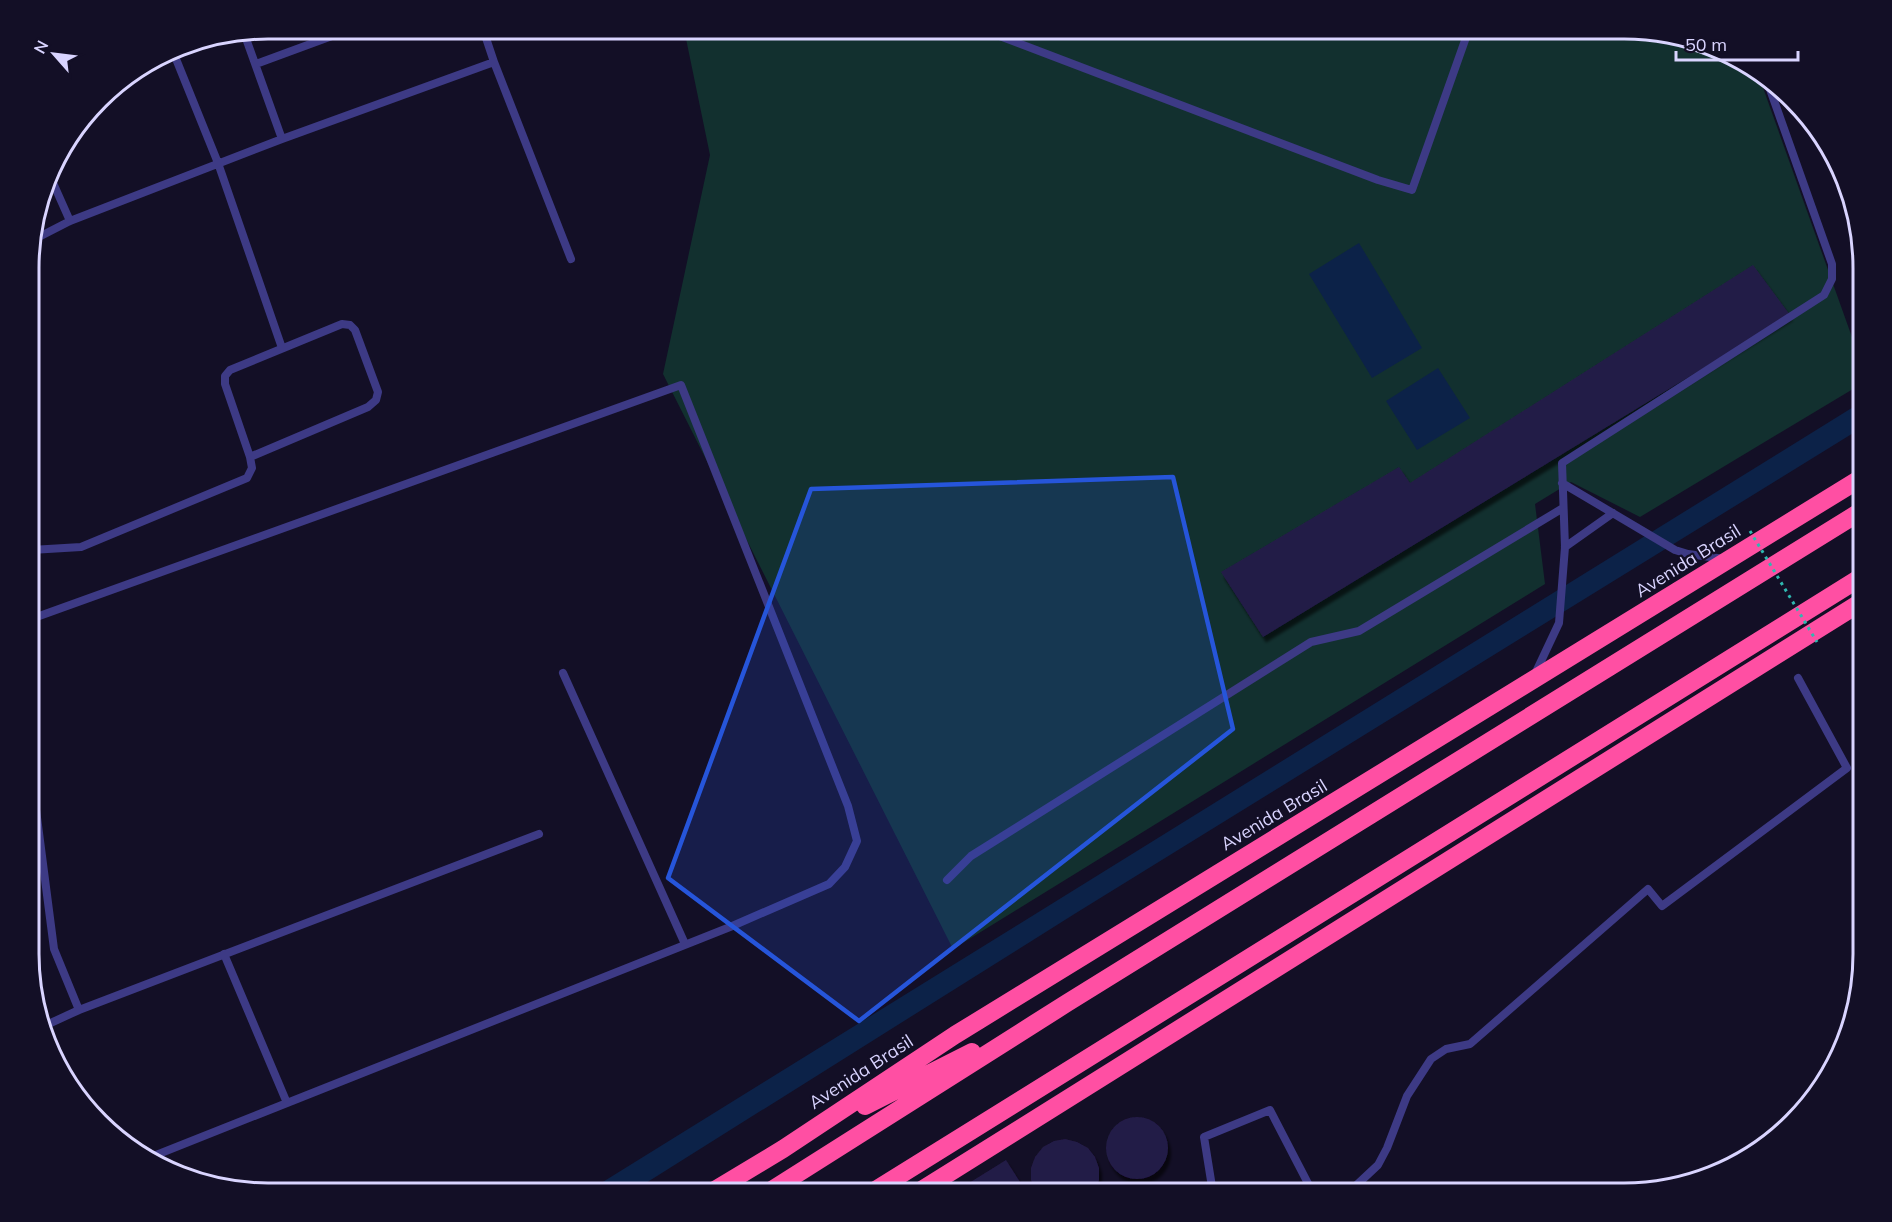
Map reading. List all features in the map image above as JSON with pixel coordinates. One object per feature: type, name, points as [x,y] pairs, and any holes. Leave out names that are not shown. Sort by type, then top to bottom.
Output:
[{"type":"highway","name":"Avenida Brasil","points":[[727,1183],[783,1149],[966,1029],[1853,483]]},
{"type":"highway","points":[[783,1183],[1853,516]]},
{"type":"highway","points":[[887,1183],[1853,582]]},
{"type":"highway","points":[[933,1183],[1853,607]]},
{"type":"highway","points":[[783,1149],[1067,1004]]},
{"type":"lane","points":[[256,64],[322,39]]},
{"type":"lane","points":[[487,39],[571,259]]},
{"type":"lane","points":[[1010,39],[1378,180],[1412,189],[1465,39]]},
{"type":"lane","points":[[247,40],[282,139]]},
{"type":"lane","points":[[176,58],[218,163],[282,348]]},
{"type":"lane","points":[[41,235],[70,221],[218,163],[494,62]]},
{"type":"lane","points":[[1532,682],[1558,623],[1565,548],[1562,463],[1824,295],[1833,279],[1832,264],[1771,93]]},
{"type":"lane","points":[[53,187],[70,221]]},
{"type":"lane","points":[[39,549],[81,547],[247,478],[252,468],[250,457],[225,384],[225,376],[230,370],[282,348],[342,324],[350,325],[355,330],[378,392],[376,400],[368,407],[250,457]]},
{"type":"lane","points":[[39,616],[681,385],[848,806],[857,841],[845,867],[829,884],[685,944],[158,1154]]},
{"type":"lane","points":[[1562,483],[1675,550],[1688,554],[1731,559]]},
{"type":"lane","points":[[947,880],[971,856],[1311,642],[1359,631],[1563,508]]},
{"type":"lane","points":[[1565,548],[1613,513]]},
{"type":"lane","points":[[563,673],[685,944]]},
{"type":"lane","points":[[1359,1183],[1378,1165],[1407,1096],[1431,1059],[1446,1049],[1470,1044],[1648,889],[1662,906],[1847,768],[1798,678]]},
{"type":"lane","points":[[50,1023],[79,1010],[539,834]]},
{"type":"lane","points":[[39,838],[54,949],[79,1010]]},
{"type":"lane","points":[[224,954],[287,1103]]},
{"type":"lane","points":[[1211,1183],[1204,1137],[1270,1110],[1308,1183]]},
{"type":"path","points":[[1750,531],[1817,642]]},
{"type":"highlighted area","points":[[1173,477],[1233,729],[859,1021],[668,878],[811,489]]},
{"type":"green space","points":[[686,39],[1639,39],[1669,43],[1712,56],[1762,85],[1853,340],[1853,389],[1640,517],[1571,482],[1535,504],[1545,584],[953,949],[663,374],[710,155]]},
{"type":"water","points":[[1359,243],[1422,348],[1372,378],[1309,274]]},
{"type":"water","points":[[1438,368],[1470,418],[1417,450],[1386,401]]},
{"type":"water","points":[[1853,407],[1853,433],[1076,913],[646,1183],[601,1183]]},
{"type":"building","points":[[1753,265],[1790,315],[1263,637],[1221,572],[1399,467],[1410,483]]},
{"type":"building","points":[[1131,1117],[1143,1117],[1159,1126],[1166,1136],[1168,1148],[1166,1160],[1159,1170],[1143,1179],[1131,1179],[1120,1174],[1111,1165],[1106,1154],[1106,1142],[1111,1131],[1120,1122]]},
{"type":"building","points":[[1065,1139],[1088,1148],[1099,1168],[1098,1183],[1032,1183],[1031,1168],[1035,1157],[1043,1147],[1054,1141]]},
{"type":"building","points":[[1006,1160],[1021,1183],[969,1183]]}]
